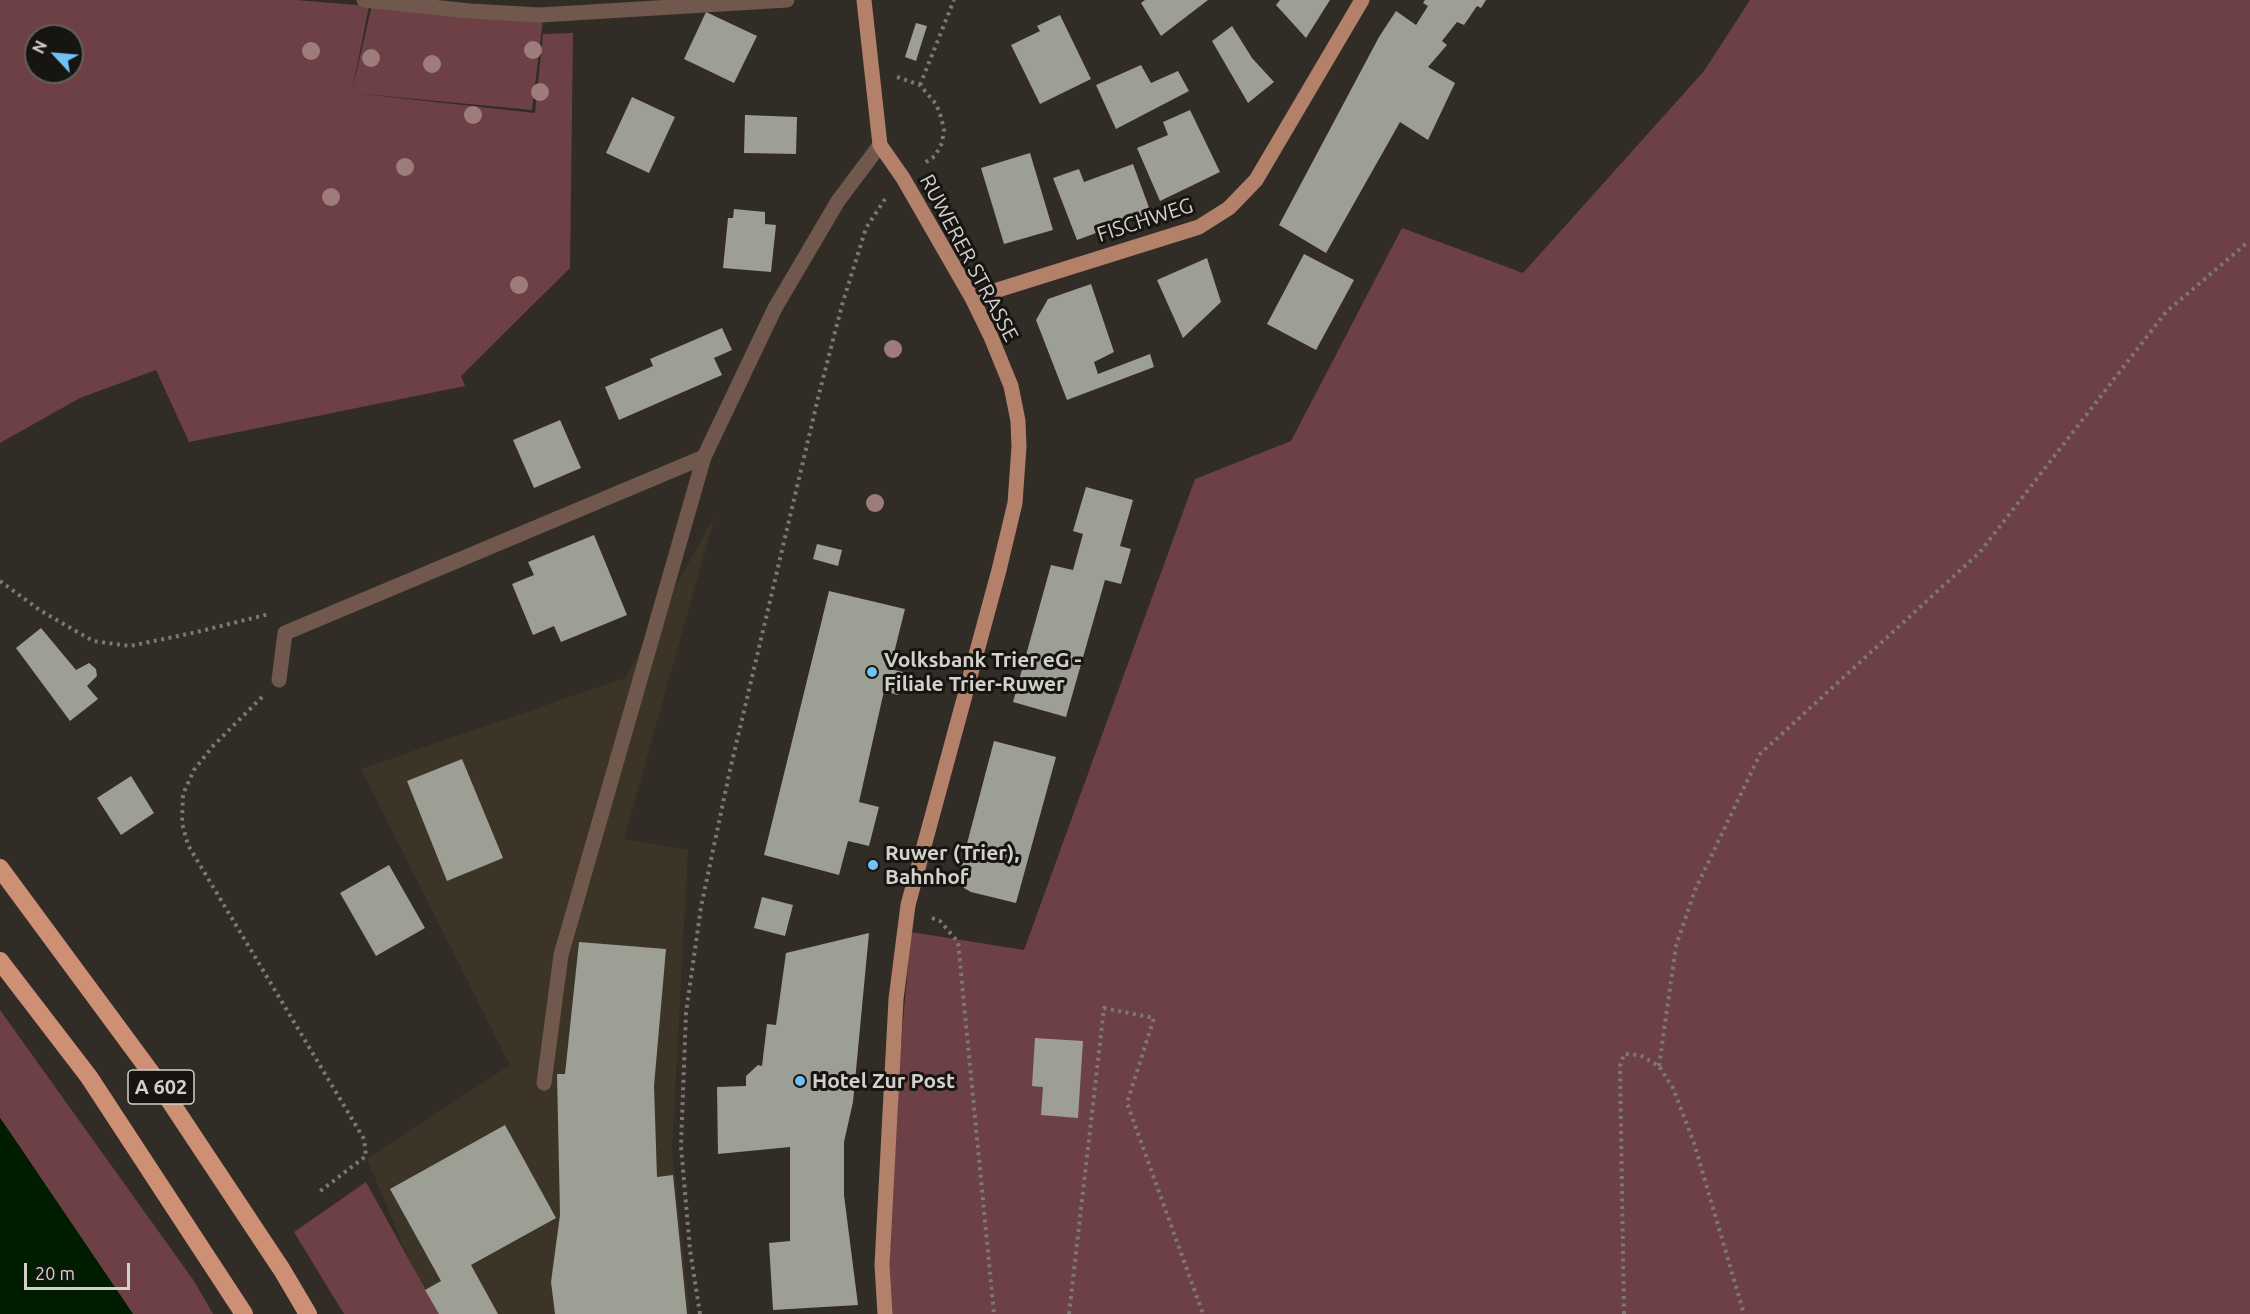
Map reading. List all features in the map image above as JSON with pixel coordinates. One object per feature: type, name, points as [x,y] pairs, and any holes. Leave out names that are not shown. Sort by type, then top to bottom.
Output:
[{"type":"highway","name":"A 602","points":[[0,868],[152,1074],[282,1270],[308,1314]]},
{"type":"highway","name":"A 602","points":[[0,961],[89,1077],[244,1314]]},
{"type":"main road","name":"RUWERER STRASSE","points":[[864,0],[880,145],[903,178],[972,298],[991,337],[1011,386],[1018,421],[1019,447],[1016,503],[986,622],[908,904],[896,999],[882,1265],[885,1314]]},
{"type":"main road","name":"FISCHWEG","points":[[972,298],[1199,227],[1229,208],[1256,180],[1362,0]]},
{"type":"street","points":[[364,0],[468,5],[540,15],[787,0]]},
{"type":"street","points":[[544,1083],[561,955],[704,457],[775,308],[838,201],[880,145]]},
{"type":"street","points":[[279,680],[285,633],[704,457]]},
{"type":"path","points":[[920,85],[954,0]]},
{"type":"path","points":[[700,1314],[690,1250],[681,1146],[686,1013],[701,907],[730,770],[819,394],[866,228]]},
{"type":"path","points":[[1659,1066],[1676,946],[1695,890],[1760,754],[1980,552],[2166,312],[2248,243]]},
{"type":"path","points":[[0,581],[40,611],[93,641],[130,646],[197,632],[266,613],[307,624]]},
{"type":"path","points":[[279,680],[213,746],[194,770],[183,794],[182,823],[188,845],[364,1139],[366,1156],[319,1192]]},
{"type":"path","points":[[908,904],[940,921],[958,942],[994,1314]]},
{"type":"path","points":[[1069,1314],[1104,1008],[1154,1018],[1127,1103],[1203,1314]]},
{"type":"path","points":[[1624,1314],[1620,1066],[1624,1054],[1640,1055],[1659,1066],[1673,1088],[1694,1143],[1744,1314]]},
{"type":"shaded area","points":[[0,0],[296,0],[369,6],[352,91],[372,5],[543,19],[532,110],[353,93],[535,113],[543,34],[573,33],[570,268],[461,376],[465,386],[189,442],[156,370],[80,398],[0,443]]},
{"type":"shaded area","points":[[1750,0],[2250,0],[2250,1314],[884,1314],[881,1268],[911,932],[1024,950],[1195,479],[1291,441],[1402,228],[1523,273],[1704,71]]},
{"type":"shaded area","points":[[715,515],[624,839],[688,850],[672,1150],[690,1314],[432,1314],[367,1159],[510,1065],[361,769],[625,678]]},
{"type":"shaded area","points":[[0,1010],[194,1281],[213,1314],[133,1314],[0,1118]]},
{"type":"shaded area","points":[[0,1118],[5,1125],[133,1314],[0,1314]]},
{"type":"shaded area","points":[[366,1182],[439,1314],[344,1314],[294,1232]]},
{"type":"building","points":[[1145,0],[1208,0],[1161,36],[1141,3]]},
{"type":"building","points":[[1280,0],[1330,0],[1306,38],[1276,5]]},
{"type":"building","points":[[1425,0],[1486,0],[1481,8],[1477,6],[1464,25],[1457,22],[1442,41],[1447,45],[1428,67],[1455,83],[1428,140],[1400,122],[1326,253],[1279,225],[1379,37],[1396,11],[1416,25],[1428,6],[1423,3]]},
{"type":"building","points":[[706,12],[757,36],[734,83],[684,59]]},
{"type":"building","points":[[1060,15],[1091,79],[1040,104],[1011,45],[1040,31],[1037,26]]},
{"type":"building","points":[[916,23],[927,26],[916,61],[905,57]]},
{"type":"building","points":[[1232,26],[1252,58],[1274,82],[1248,103],[1212,41]]},
{"type":"building","points":[[1141,65],[1151,83],[1178,71],[1189,91],[1116,129],[1096,85]]},
{"type":"building","points":[[632,97],[675,117],[649,173],[606,153]]},
{"type":"building","points":[[1190,110],[1220,172],[1160,201],[1137,148],[1168,135],[1163,122]]},
{"type":"building","points":[[745,115],[797,117],[796,154],[744,153]]},
{"type":"building","points":[[1030,153],[1053,230],[1004,244],[981,168]]},
{"type":"building","points":[[1133,164],[1151,213],[1077,240],[1053,178],[1079,169],[1084,182]]},
{"type":"building","points":[[734,209],[765,212],[765,224],[776,225],[771,272],[723,268],[728,218],[733,218]]},
{"type":"building","points":[[1304,254],[1354,280],[1316,350],[1267,324]]},
{"type":"building","points":[[1207,258],[1221,302],[1183,338],[1157,280]]},
{"type":"building","points":[[1091,284],[1114,352],[1094,362],[1098,374],[1150,354],[1154,367],[1067,400],[1036,320],[1048,299]]},
{"type":"building","points":[[722,328],[732,350],[714,358],[722,375],[619,420],[605,387],[653,366],[650,359]]},
{"type":"building","points":[[560,420],[581,468],[534,488],[513,440]]},
{"type":"building","points":[[1086,487],[1133,500],[1120,546],[1131,549],[1121,584],[1105,580],[1066,717],[1013,702],[1051,565],[1073,570],[1083,534],[1073,531]]},
{"type":"building","points":[[594,535],[627,615],[561,642],[554,626],[533,635],[512,584],[534,575],[528,562]]},
{"type":"building","points":[[817,544],[842,550],[838,566],[813,559]]},
{"type":"building","points":[[829,591],[905,609],[890,669],[903,672],[901,684],[898,695],[884,691],[859,802],[879,807],[869,846],[848,841],[839,875],[764,855]]},
{"type":"building","points":[[41,628],[76,670],[89,663],[96,669],[97,676],[87,686],[98,699],[70,721],[16,648]]},
{"type":"building","points":[[994,741],[1056,757],[1016,903],[971,892],[959,881]]},
{"type":"building","points":[[462,759],[503,858],[447,881],[407,781]]},
{"type":"building","points":[[131,776],[154,813],[121,835],[97,798]]},
{"type":"building","points":[[389,865],[425,928],[376,956],[340,893]]},
{"type":"building","points":[[762,897],[793,905],[785,936],[754,928]]},
{"type":"building","points":[[869,933],[853,1102],[844,1142],[844,1195],[858,1305],[773,1310],[769,1243],[790,1241],[790,1147],[718,1154],[717,1087],[746,1086],[746,1076],[758,1065],[762,1066],[767,1024],[776,1025],[786,953]]},
{"type":"building","points":[[579,942],[666,949],[654,1086],[657,1177],[673,1175],[687,1314],[555,1314],[551,1282],[560,1215],[557,1074],[565,1074]]},
{"type":"building","points":[[1035,1038],[1083,1041],[1078,1118],[1041,1115],[1043,1087],[1032,1086]]},
{"type":"building","points":[[505,1125],[556,1218],[471,1265],[498,1314],[439,1314],[425,1290],[441,1281],[390,1189]]},
{"type":"place","name":"Volksbank Trier eG - Filiale Trier-Ruwer","points":[[872,672]]},
{"type":"place","name":"Ruwer (Trier), Bahnhof","points":[[873,865]]},
{"type":"place","name":"Hotel Zur Post","points":[[800,1081]]}]
